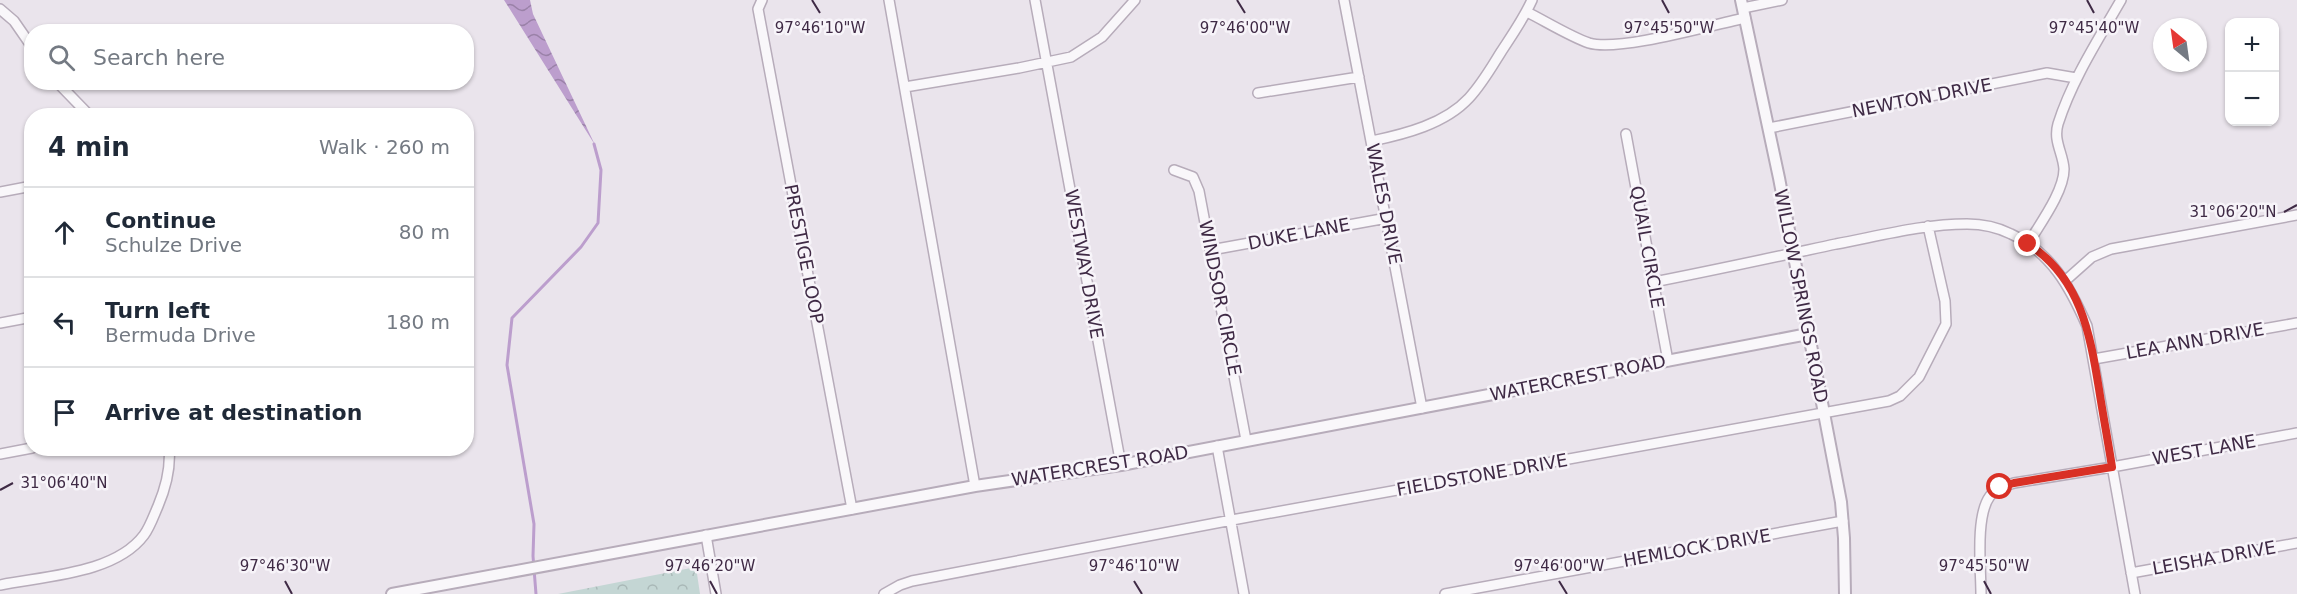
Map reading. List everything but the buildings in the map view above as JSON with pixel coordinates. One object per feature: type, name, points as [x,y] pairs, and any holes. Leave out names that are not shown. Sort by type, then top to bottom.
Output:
[{"type":"street","name":"PRESTIGE LOOP","points":[[762,0],[758,9],[852,509]]},
{"type":"street","points":[[889,0],[975,486]]},
{"type":"street","name":"WESTWAY DRIVE","points":[[1035,0],[1121,465]]},
{"type":"street","points":[[905,87],[1048,63],[1071,57],[1089,47],[1116,22],[1135,0]]},
{"type":"street","name":"WALES DRIVE","points":[[1344,0],[1422,408]]},
{"type":"street","points":[[1372,141],[1424,126],[1441,118],[1468,99],[1486,76],[1527,12],[1532,0]]},
{"type":"street","points":[[1527,12],[1590,43],[1607,45],[1627,43],[1743,8],[1782,0]]},
{"type":"street","points":[[2028,244],[2060,189],[2064,169],[2056,139],[2057,126],[2076,78],[2121,0]]},
{"type":"street","name":"WILLOW SPRINGS ROAD","points":[[1743,8],[1769,128],[1843,521],[1845,594]]},
{"type":"street","points":[[0,9],[14,21],[24,35]]},
{"type":"street","name":"NEWTON DRIVE","points":[[1769,128],[2047,73],[2076,78]]},
{"type":"street","points":[[1258,93],[1359,77]]},
{"type":"street","points":[[65,90],[82,108]]},
{"type":"street","name":"QUAIL CIRCLE","points":[[1626,134],[1668,361]]},
{"type":"street","name":"WINDSOR CIRCLE","points":[[1174,170],[1193,177],[1199,191],[1246,440]]},
{"type":"street","points":[[0,192],[24,188]]},
{"type":"street","points":[[2065,281],[2092,258],[2111,249],[2297,215]]},
{"type":"street","name":"DUKE LANE","points":[[1211,250],[1387,218]]},
{"type":"street","points":[[1654,282],[1928,226],[1980,224],[2012,234],[2028,244],[2044,255],[2065,281],[2074,295],[2087,326],[2135,594]]},
{"type":"street","name":"FIELDSTONE DRIVE","points":[[884,594],[912,581],[1232,520],[1889,401],[1910,388],[1919,377],[1946,324],[1941,281],[1928,226]]},
{"type":"street","points":[[0,323],[24,318]]},
{"type":"street","name":"LEA ANN DRIVE","points":[[2094,359],[2297,323]]},
{"type":"street","name":"WATERCREST ROAD","points":[[392,594],[975,486],[1121,465],[1808,334]]},
{"type":"street","name":"WEST LANE","points":[[1981,594],[1981,519],[1991,494],[2000,487],[2297,433]]},
{"type":"street","points":[[1217,446],[1244,594]]},
{"type":"street","points":[[0,454],[24,450]]},
{"type":"street","points":[[0,585],[89,568],[113,560],[131,548],[144,535],[164,492],[170,456]]},
{"type":"street","name":"HEMLOCK DRIVE","points":[[1445,594],[1843,521]]},
{"type":"street","points":[[706,535],[716,594]]},
{"type":"street","name":"LEISHA DRIVE","points":[[2131,573],[2297,543]]},
{"type":"green space","points":[[696,567],[700,594],[558,594]]},
{"type":"water","points":[[504,0],[530,0],[533,14],[595,145]]},
{"type":"waterway","points":[[536,594],[533,556],[534,524],[507,365],[512,318],[581,247],[598,223],[601,170],[594,144]]},
{"type":"route","points":[[2000,487],[2112,467],[2087,326],[2074,295],[2056,267],[2028,244]]}]
